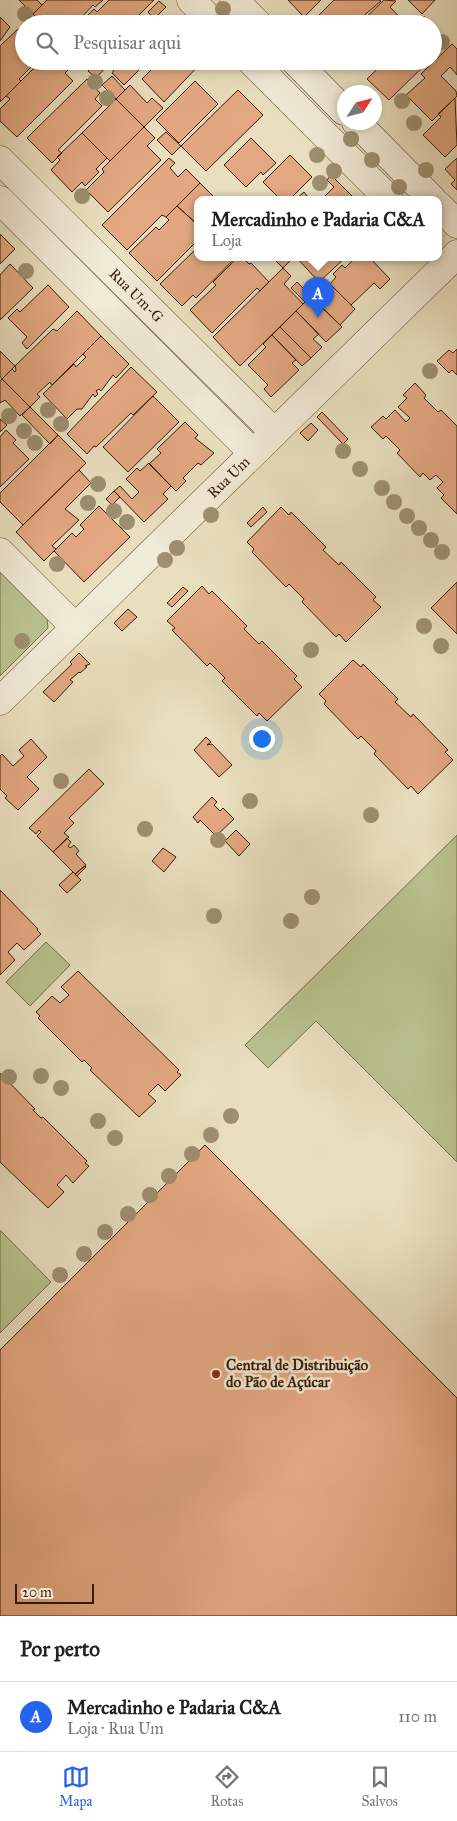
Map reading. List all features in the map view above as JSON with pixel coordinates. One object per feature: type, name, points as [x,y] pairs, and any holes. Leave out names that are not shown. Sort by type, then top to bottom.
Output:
[{"type":"street","points":[[191,0],[205,15]]},
{"type":"street","points":[[234,0],[247,15]]},
{"type":"street","points":[[260,70],[386,196]]},
{"type":"street","points":[[304,70],[337,104]]},
{"type":"street","points":[[364,130],[429,196]]},
{"type":"street","name":"Rua Um-G","points":[[0,160],[274,432]]},
{"type":"street","name":"Rua Um-G","points":[[0,200],[252,453]]},
{"type":"street","points":[[442,209],[457,224]]},
{"type":"street","points":[[32,233],[53,212]]},
{"type":"street","name":"Rua Um","points":[[0,701],[274,432],[448,255]]},
{"type":"street","points":[[0,552],[75,627]]},
{"type":"green space","points":[[0,571],[47,618],[48,628],[0,676]]},
{"type":"green space","points":[[457,835],[457,1162],[316,1021],[268,1068],[245,1045]]},
{"type":"green space","points":[[46,942],[70,965],[30,1006],[6,982]]},
{"type":"green space","points":[[0,1230],[51,1282],[0,1333]]},
{"type":"building","points":[[19,0],[37,0],[42,5],[33,14]]},
{"type":"building","points":[[47,0],[103,0],[95,7],[93,5],[84,15],[33,14]]},
{"type":"building","points":[[109,0],[154,0],[139,15],[88,15],[94,9],[97,12]]},
{"type":"building","points":[[288,0],[321,0],[306,15],[302,15]]},
{"type":"building","points":[[334,0],[381,1],[365,15],[319,15]]},
{"type":"building","points":[[384,0],[396,1],[390,7],[398,15],[368,15]]},
{"type":"building","points":[[408,0],[435,0],[422,14]]},
{"type":"building","points":[[159,1],[166,7],[158,15],[151,15],[148,12]]},
{"type":"building","points":[[0,17],[10,27],[0,41]]},
{"type":"building","points":[[15,32],[15,70],[28,70],[19,79],[21,81],[0,102],[0,46]]},
{"type":"building","points":[[452,44],[457,49],[457,75],[450,67],[441,76],[456,91],[457,96],[432,121],[406,95],[425,78],[421,74],[425,70],[442,70],[442,54]]},
{"type":"building","points":[[32,70],[68,70],[65,73],[73,81],[17,137],[0,121],[0,109],[10,99],[6,96]]},
{"type":"building","points":[[89,70],[103,70],[96,78]]},
{"type":"building","points":[[114,70],[139,70],[124,85],[112,73]]},
{"type":"building","points":[[151,70],[194,70],[164,102],[142,79]]},
{"type":"building","points":[[376,70],[420,70],[389,100],[382,93],[382,85],[373,85],[367,79]]},
{"type":"building","points":[[112,76],[125,90],[116,99],[102,85]]},
{"type":"building","points":[[87,79],[100,93],[95,99],[102,106],[58,150],[62,153],[52,163],[27,138]]},
{"type":"building","points":[[195,81],[218,104],[179,143],[156,120]]},
{"type":"building","points":[[130,85],[147,103],[152,98],[163,108],[144,127],[116,99]]},
{"type":"building","points":[[238,90],[263,115],[206,171],[181,146]]},
{"type":"building","points":[[455,98],[457,145],[445,157],[423,135],[441,117],[438,114]]},
{"type":"building","points":[[116,99],[144,127],[110,161],[82,133]]},
{"type":"building","points":[[144,127],[155,138],[147,146],[161,160],[108,212],[86,190],[104,172],[102,169]]},
{"type":"building","points":[[166,132],[181,146],[172,155],[157,140]]},
{"type":"building","points":[[82,133],[107,158],[96,169],[99,172],[85,186],[82,182],[72,192],[51,170],[60,160],[57,157]]},
{"type":"building","points":[[251,138],[276,163],[263,175],[261,172],[246,187],[224,165]]},
{"type":"building","points":[[290,155],[312,177],[293,196],[277,196],[263,182]]},
{"type":"building","points":[[169,158],[175,163],[170,168],[178,177],[186,169],[200,183],[166,217],[162,215],[127,250],[102,225]]},
{"type":"building","points":[[457,158],[457,190],[451,184],[455,180],[445,169]]},
{"type":"building","points":[[331,175],[352,196],[325,196],[334,187],[327,180]]},
{"type":"building","points":[[200,183],[213,196],[194,196],[194,221],[177,206]]},
{"type":"building","points":[[177,206],[194,221],[194,244],[157,281],[129,253],[156,227],[159,230],[169,220],[166,217]]},
{"type":"building","points":[[0,234],[15,249],[0,264]]},
{"type":"building","points":[[194,251],[194,261],[232,261],[196,298],[193,295],[182,306],[160,284]]},
{"type":"building","points":[[234,261],[246,261],[249,264],[251,263],[269,282],[260,291],[257,288],[212,333],[190,310],[216,285],[213,282]]},
{"type":"building","points":[[276,261],[290,261],[283,268]]},
{"type":"building","points":[[300,261],[342,261],[319,282]]},
{"type":"building","points":[[352,261],[373,261],[390,279],[380,289],[374,283],[351,305],[330,284],[336,277],[333,274],[342,265],[345,268]]},
{"type":"building","points":[[10,264],[33,288],[0,320],[0,275]]},
{"type":"building","points":[[283,268],[291,276],[284,284],[303,304],[240,366],[213,337]]},
{"type":"building","points":[[297,282],[311,296],[305,302],[291,288]]},
{"type":"building","points":[[330,284],[355,309],[340,325],[314,300]]},
{"type":"building","points":[[48,285],[69,307],[27,349],[22,343],[27,337],[8,318],[17,309],[20,312]]},
{"type":"building","points":[[311,296],[342,327],[326,342],[296,311]]},
{"type":"building","points":[[77,311],[101,336],[52,385],[50,382],[37,394],[40,397],[30,407],[2,379],[12,369],[15,372],[15,366],[53,329],[57,331]]},
{"type":"building","points":[[296,311],[319,334],[313,339],[322,347],[311,358],[280,327]]},
{"type":"building","points":[[280,327],[311,358],[302,366],[272,335]]},
{"type":"building","points":[[272,335],[296,360],[292,363],[299,370],[271,397],[264,389],[268,385],[248,365],[266,347],[263,344]]},
{"type":"building","points":[[101,336],[129,364],[116,378],[113,375],[101,391],[99,389],[96,391],[98,394],[95,397],[93,394],[82,409],[77,409],[67,419],[43,394],[74,364],[76,367],[86,357],[83,354]]},
{"type":"building","points":[[457,349],[457,375],[452,370],[449,373],[437,361],[449,350],[453,353]]},
{"type":"building","points":[[0,351],[15,366],[2,379],[0,376]]},
{"type":"building","points":[[131,367],[157,392],[133,415],[131,413],[87,454],[67,434]]},
{"type":"building","points":[[2,379],[30,407],[20,416],[5,400],[0,403],[0,381]]},
{"type":"building","points":[[415,383],[426,395],[424,398],[438,412],[441,410],[457,426],[457,514],[441,498],[444,495],[437,488],[443,482],[436,475],[430,480],[423,473],[420,477],[397,453],[400,450],[386,436],[383,439],[371,427],[383,416],[386,419],[395,410],[406,422],[410,418],[398,407],[407,398],[403,395]]},
{"type":"building","points":[[153,396],[179,422],[128,472],[103,447]]},
{"type":"building","points":[[30,407],[58,435],[50,444],[22,415]]},
{"type":"building","points":[[322,412],[348,439],[343,444],[317,417]]},
{"type":"building","points":[[0,419],[7,425],[0,432]]},
{"type":"building","points":[[185,422],[198,435],[195,438],[214,453],[201,465],[198,463],[183,478],[186,481],[176,491],[149,464],[161,453],[157,449]]},
{"type":"building","points":[[311,423],[318,430],[308,441],[300,433]]},
{"type":"building","points":[[6,430],[16,440],[13,443],[29,459],[0,487],[0,437]]},
{"type":"building","points":[[58,435],[86,463],[23,525],[0,502],[0,493]]},
{"type":"building","points":[[149,463],[171,486],[163,494],[168,499],[144,522],[114,491],[120,486],[132,499],[139,492],[126,479],[137,468],[140,471]]},
{"type":"building","points":[[79,470],[91,483],[65,509],[79,520],[52,546],[56,549],[44,561],[16,532]]},
{"type":"building","points":[[114,491],[120,497],[112,505],[106,499]]},
{"type":"building","points":[[99,506],[130,537],[84,582],[54,551],[72,533],[76,537],[84,529],[80,525]]},
{"type":"building","points":[[263,507],[267,512],[251,527],[247,523]]},
{"type":"building","points":[[281,507],[289,515],[291,512],[326,547],[323,550],[339,565],[341,562],[376,597],[373,600],[381,607],[346,642],[339,634],[336,637],[302,602],[304,599],[289,584],[286,587],[252,552],[254,549],[247,542]]},
{"type":"building","points":[[457,582],[457,634],[431,608]]},
{"type":"building","points":[[202,586],[209,594],[212,591],[247,626],[244,629],[259,644],[262,641],[297,676],[294,679],[302,687],[267,721],[259,713],[257,716],[222,681],[225,678],[210,663],[207,666],[172,630],[175,628],[167,621]]},
{"type":"building","points":[[183,587],[188,591],[172,607],[167,603]]},
{"type":"building","points":[[128,609],[137,617],[122,631],[114,623]]},
{"type":"building","points":[[79,653],[90,664],[85,666],[87,667],[70,680],[73,682],[54,702],[43,692],[72,664],[70,662]]},
{"type":"building","points":[[353,660],[361,667],[363,664],[398,699],[395,702],[411,717],[413,714],[448,750],[445,752],[453,760],[418,794],[411,786],[408,789],[374,754],[376,751],[361,736],[358,739],[324,704],[326,701],[319,694]]},
{"type":"building","points":[[206,737],[211,742],[207,745],[212,744],[232,765],[219,777],[194,750]]},
{"type":"building","points":[[31,739],[47,757],[27,777],[39,789],[18,810],[5,798],[7,796],[0,789],[0,756],[2,754],[13,766],[24,756],[19,750]]},
{"type":"building","points":[[89,769],[104,784],[69,818],[74,823],[64,833],[69,837],[53,852],[37,836],[41,832],[39,830],[36,834],[29,828]]},
{"type":"building","points":[[212,797],[217,802],[214,805],[220,811],[223,808],[234,819],[216,836],[200,820],[198,823],[193,817]]},
{"type":"building","points":[[236,830],[250,844],[239,856],[225,841]]},
{"type":"building","points":[[67,838],[71,842],[68,846],[70,848],[74,845],[79,851],[76,854],[86,865],[75,874],[53,852]]},
{"type":"building","points":[[163,848],[176,857],[164,872],[152,861]]},
{"type":"building","points":[[85,866],[77,876],[75,874]]},
{"type":"building","points":[[73,872],[81,880],[67,893],[59,885]]},
{"type":"building","points":[[0,890],[41,934],[24,950],[17,943],[8,952],[15,960],[0,975]]},
{"type":"building","points":[[78,971],[179,1070],[177,1072],[181,1075],[165,1091],[158,1084],[148,1094],[156,1101],[139,1117],[90,1070],[92,1068],[84,1060],[82,1062],[38,1018],[40,1016],[36,1012],[52,996],[60,1003],[69,995],[61,987]]},
{"type":"building","points":[[0,1073],[35,1109],[33,1110],[41,1118],[43,1117],[87,1161],[85,1163],[89,1166],[73,1183],[66,1175],[57,1185],[64,1192],[48,1208],[0,1162]]},
{"type":"building","name":"Central de Distribuição do Pão de Açúcar","points":[[205,1145],[457,1398],[457,1616],[0,1616],[0,1350]]},
{"type":"place","name":"Mercadinho e Padaria C&A","points":[[318,318]]},
{"type":"place","name":"Central de Distribuição do Pão de Açúcar","points":[[216,1374]]}]
